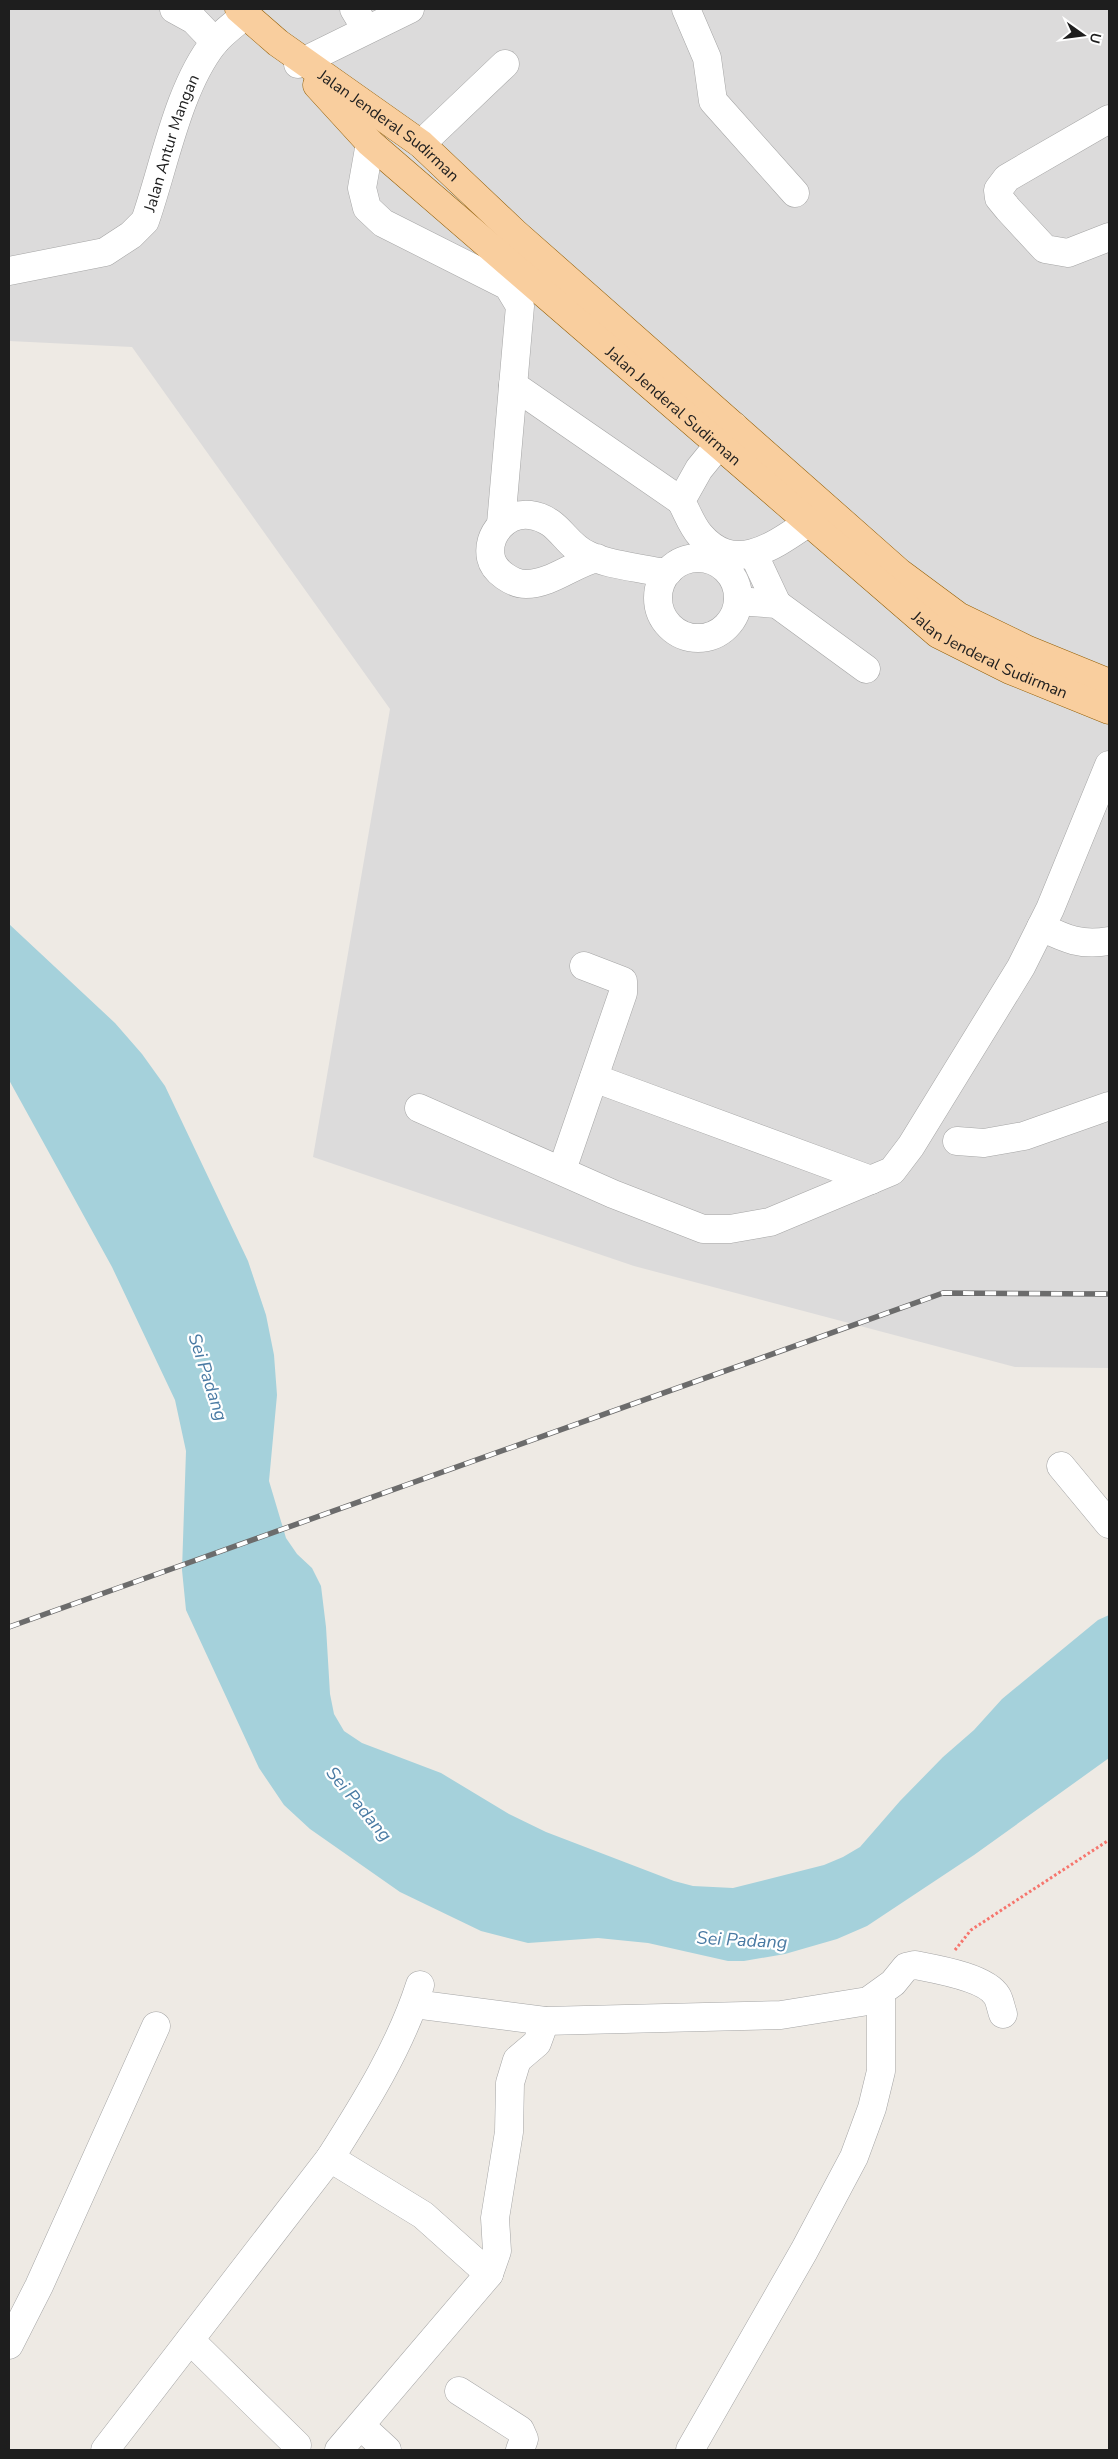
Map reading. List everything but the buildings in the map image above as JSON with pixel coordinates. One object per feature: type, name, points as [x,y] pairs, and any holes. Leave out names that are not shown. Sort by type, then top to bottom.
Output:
[{"type":"main road","name":"Jalan Jenderal Sudirman","points":[[242,12],[300,62],[421,144],[727,434],[809,522],[938,634],[1010,670],[1109,710]]},
{"type":"main road","name":"Jalan Jenderal Sudirman","points":[[300,62],[370,143],[727,434],[900,572],[958,616],[1028,650],[1109,683]]},
{"type":"street","points":[[174,9],[194,20],[215,42]]},
{"type":"street","points":[[300,62],[360,19],[410,9]]},
{"type":"street","points":[[686,9],[707,58],[713,101],[794,194]]},
{"type":"street","name":"Jalan Antur Mangan","points":[[9,271],[105,252],[131,236],[145,221],[182,105],[203,59],[215,42],[242,12]]},
{"type":"street","points":[[421,144],[504,64]]},
{"type":"street","points":[[1109,118],[1007,178],[998,190],[999,198],[1008,210],[1045,249],[1068,253],[1109,237]]},
{"type":"street","points":[[370,143],[362,188],[366,208],[383,223],[508,286],[520,306],[501,524],[493,540],[491,558],[500,572],[511,581],[526,584],[543,581],[581,562],[596,558]]},
{"type":"street","points":[[513,385],[681,501],[699,534],[709,554],[712,560],[724,566],[732,576],[737,588],[738,601],[734,616],[725,628],[712,636],[697,639],[682,636],[670,627],[661,615],[658,600],[660,585],[668,572],[682,561],[709,554],[754,555],[809,522]]},
{"type":"street","points":[[681,501],[699,468],[727,434]]},
{"type":"street","points":[[501,524],[514,515],[530,515],[546,519],[562,531],[576,548],[596,558],[658,572],[668,572]]},
{"type":"street","points":[[754,555],[777,604],[866,669]]},
{"type":"street","points":[[738,601],[777,604]]},
{"type":"street","points":[[419,1108],[562,1170],[612,1194],[703,1229],[730,1229],[770,1222],[892,1172],[912,1146],[1021,968],[1041,927],[1109,765]]},
{"type":"street","points":[[1041,927],[1071,941],[1091,944],[1109,941]]},
{"type":"street","points":[[562,1170],[623,993],[623,981],[584,966]]},
{"type":"street","points":[[594,1078],[871,1180]]},
{"type":"street","points":[[957,1141],[984,1143],[1024,1136],[1109,1106]]},
{"type":"street","points":[[1061,1466],[1109,1524]]},
{"type":"street","points":[[105,2450],[330,2158],[377,2084],[417,1994],[545,2021],[781,2015],[868,2001],[881,1993],[906,1968],[915,1965],[939,1970],[990,1988],[997,1997],[1003,2014]]},
{"type":"street","points":[[690,2450],[804,2251],[854,2157],[872,2108],[881,2071],[881,1993]]},
{"type":"street","points":[[339,2450],[489,2274],[497,2251],[495,2218],[509,2132],[510,2084],[516,2060],[536,2043],[545,2021]]},
{"type":"street","points":[[9,2345],[40,2286],[156,2026]]},
{"type":"street","points":[[330,2158],[423,2215],[489,2274]]},
{"type":"street","points":[[190,2340],[301,2449]]},
{"type":"street","points":[[459,2391],[520,2430],[524,2439],[520,2450]]},
{"type":"street","points":[[361,2426],[387,2450]]},
{"type":"path","points":[[939,1970],[972,1930],[1109,1840]]},
{"type":"shaded area","points":[[9,9],[1109,9],[1109,1368],[1015,1367],[634,1266],[313,1157],[390,709],[132,347],[9,341]]},
{"type":"water","name":"Sei Padang","points":[[9,924],[115,1023],[142,1054],[165,1086],[248,1261],[266,1315],[274,1355],[277,1395],[269,1481],[286,1538],[297,1554],[312,1568],[321,1586],[326,1627],[330,1694],[334,1714],[344,1731],[362,1743],[441,1773],[509,1814],[546,1832],[674,1881],[693,1886],[733,1888],[824,1865],[860,1847],[900,1801],[943,1757],[974,1730],[1002,1699],[1098,1620],[1109,1615],[1109,1758],[974,1855],[867,1926],[837,1939],[785,1954],[744,1961],[728,1961],[648,1943],[598,1938],[528,1943],[481,1931],[400,1892],[310,1829],[284,1805],[259,1768],[186,1610],[182,1570],[186,1451],[175,1400],[112,1267],[9,1080]]},
{"type":"railway","points":[[9,1627],[943,1293],[1109,1294]]}]
